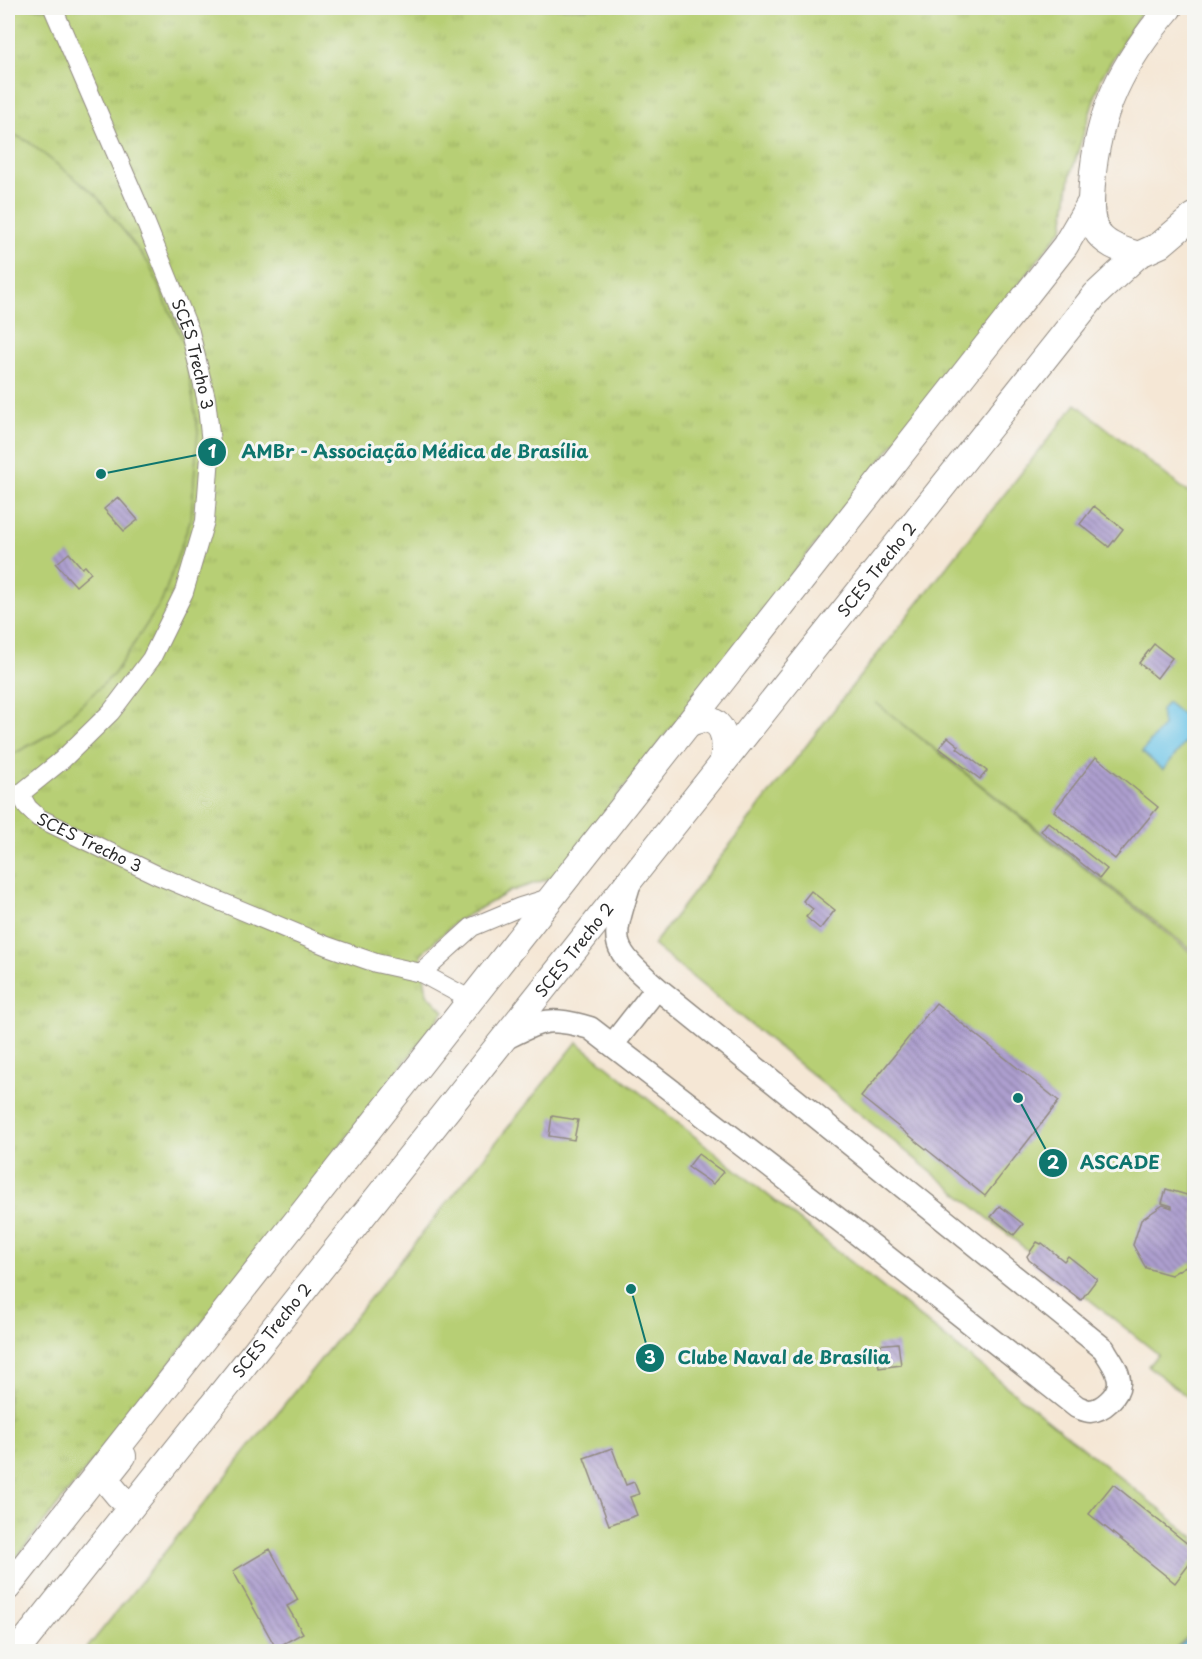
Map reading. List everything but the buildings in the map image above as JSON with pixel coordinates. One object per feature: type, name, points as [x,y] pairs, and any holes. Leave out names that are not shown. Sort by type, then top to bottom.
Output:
[{"type":"main road","points":[[1138,255],[1115,247],[1095,229],[1090,203],[1097,136],[1117,82],[1135,51],[1169,8]]},
{"type":"main road","points":[[8,1587],[1065,246],[1090,203]]},
{"type":"main road","name":"SCES Trecho 2","points":[[16,1652],[1095,295],[1138,255],[1160,245],[1194,216]]},
{"type":"main road","points":[[690,723],[704,719],[714,723],[722,730],[725,739],[722,764]]},
{"type":"main road","points":[[130,1506],[114,1491],[107,1479],[164,1404],[164,1389]]},
{"type":"street","name":"SCES Trecho 3","points":[[52,8],[143,216],[190,332],[206,398],[211,443],[205,521],[184,592],[151,659],[111,712],[62,760],[20,794],[28,808],[39,818],[148,871],[327,946],[376,963],[421,973],[471,1000]]},
{"type":"street","points":[[504,1039],[541,1021],[563,1021],[590,1028],[1077,1407],[1090,1411],[1106,1405],[1116,1394],[1119,1383],[1116,1370],[1104,1349],[626,961],[616,940],[617,925],[632,878]]},
{"type":"street","points":[[421,973],[472,927],[520,907],[552,897]]},
{"type":"street","points":[[613,1044],[657,988]]},
{"type":"green space","points":[[8,8],[1144,8],[1101,78],[1070,177],[1063,228],[554,877],[511,891],[457,921],[421,954],[427,994],[444,1011],[281,1223],[8,1568],[8,757],[50,734],[27,141],[8,132]]},
{"type":"green space","points":[[8,132],[27,141],[96,195],[149,264],[184,344],[198,431],[191,518],[162,601],[114,674],[50,734],[8,757]]},
{"type":"green space","points":[[1076,404],[1194,497],[1194,952],[875,702],[1194,955],[1194,1402],[1148,1366],[1158,1354],[653,945],[853,685]]},
{"type":"green space","points":[[577,1042],[1194,1537],[1194,1631],[1172,1651],[84,1652]]},
{"type":"water","points":[[1167,702],[1194,724],[1194,732],[1163,770],[1142,752],[1163,726],[1161,710]]},
{"type":"water","points":[[1194,1634],[1194,1651],[1174,1651]]},
{"type":"place","name":"AMBr - Associação Médica de Brasília","points":[[101,474]]},
{"type":"place","name":"ASCADE","points":[[1018,1098]]},
{"type":"place","name":"Clube Naval de Brasília","points":[[631,1289]]}]
